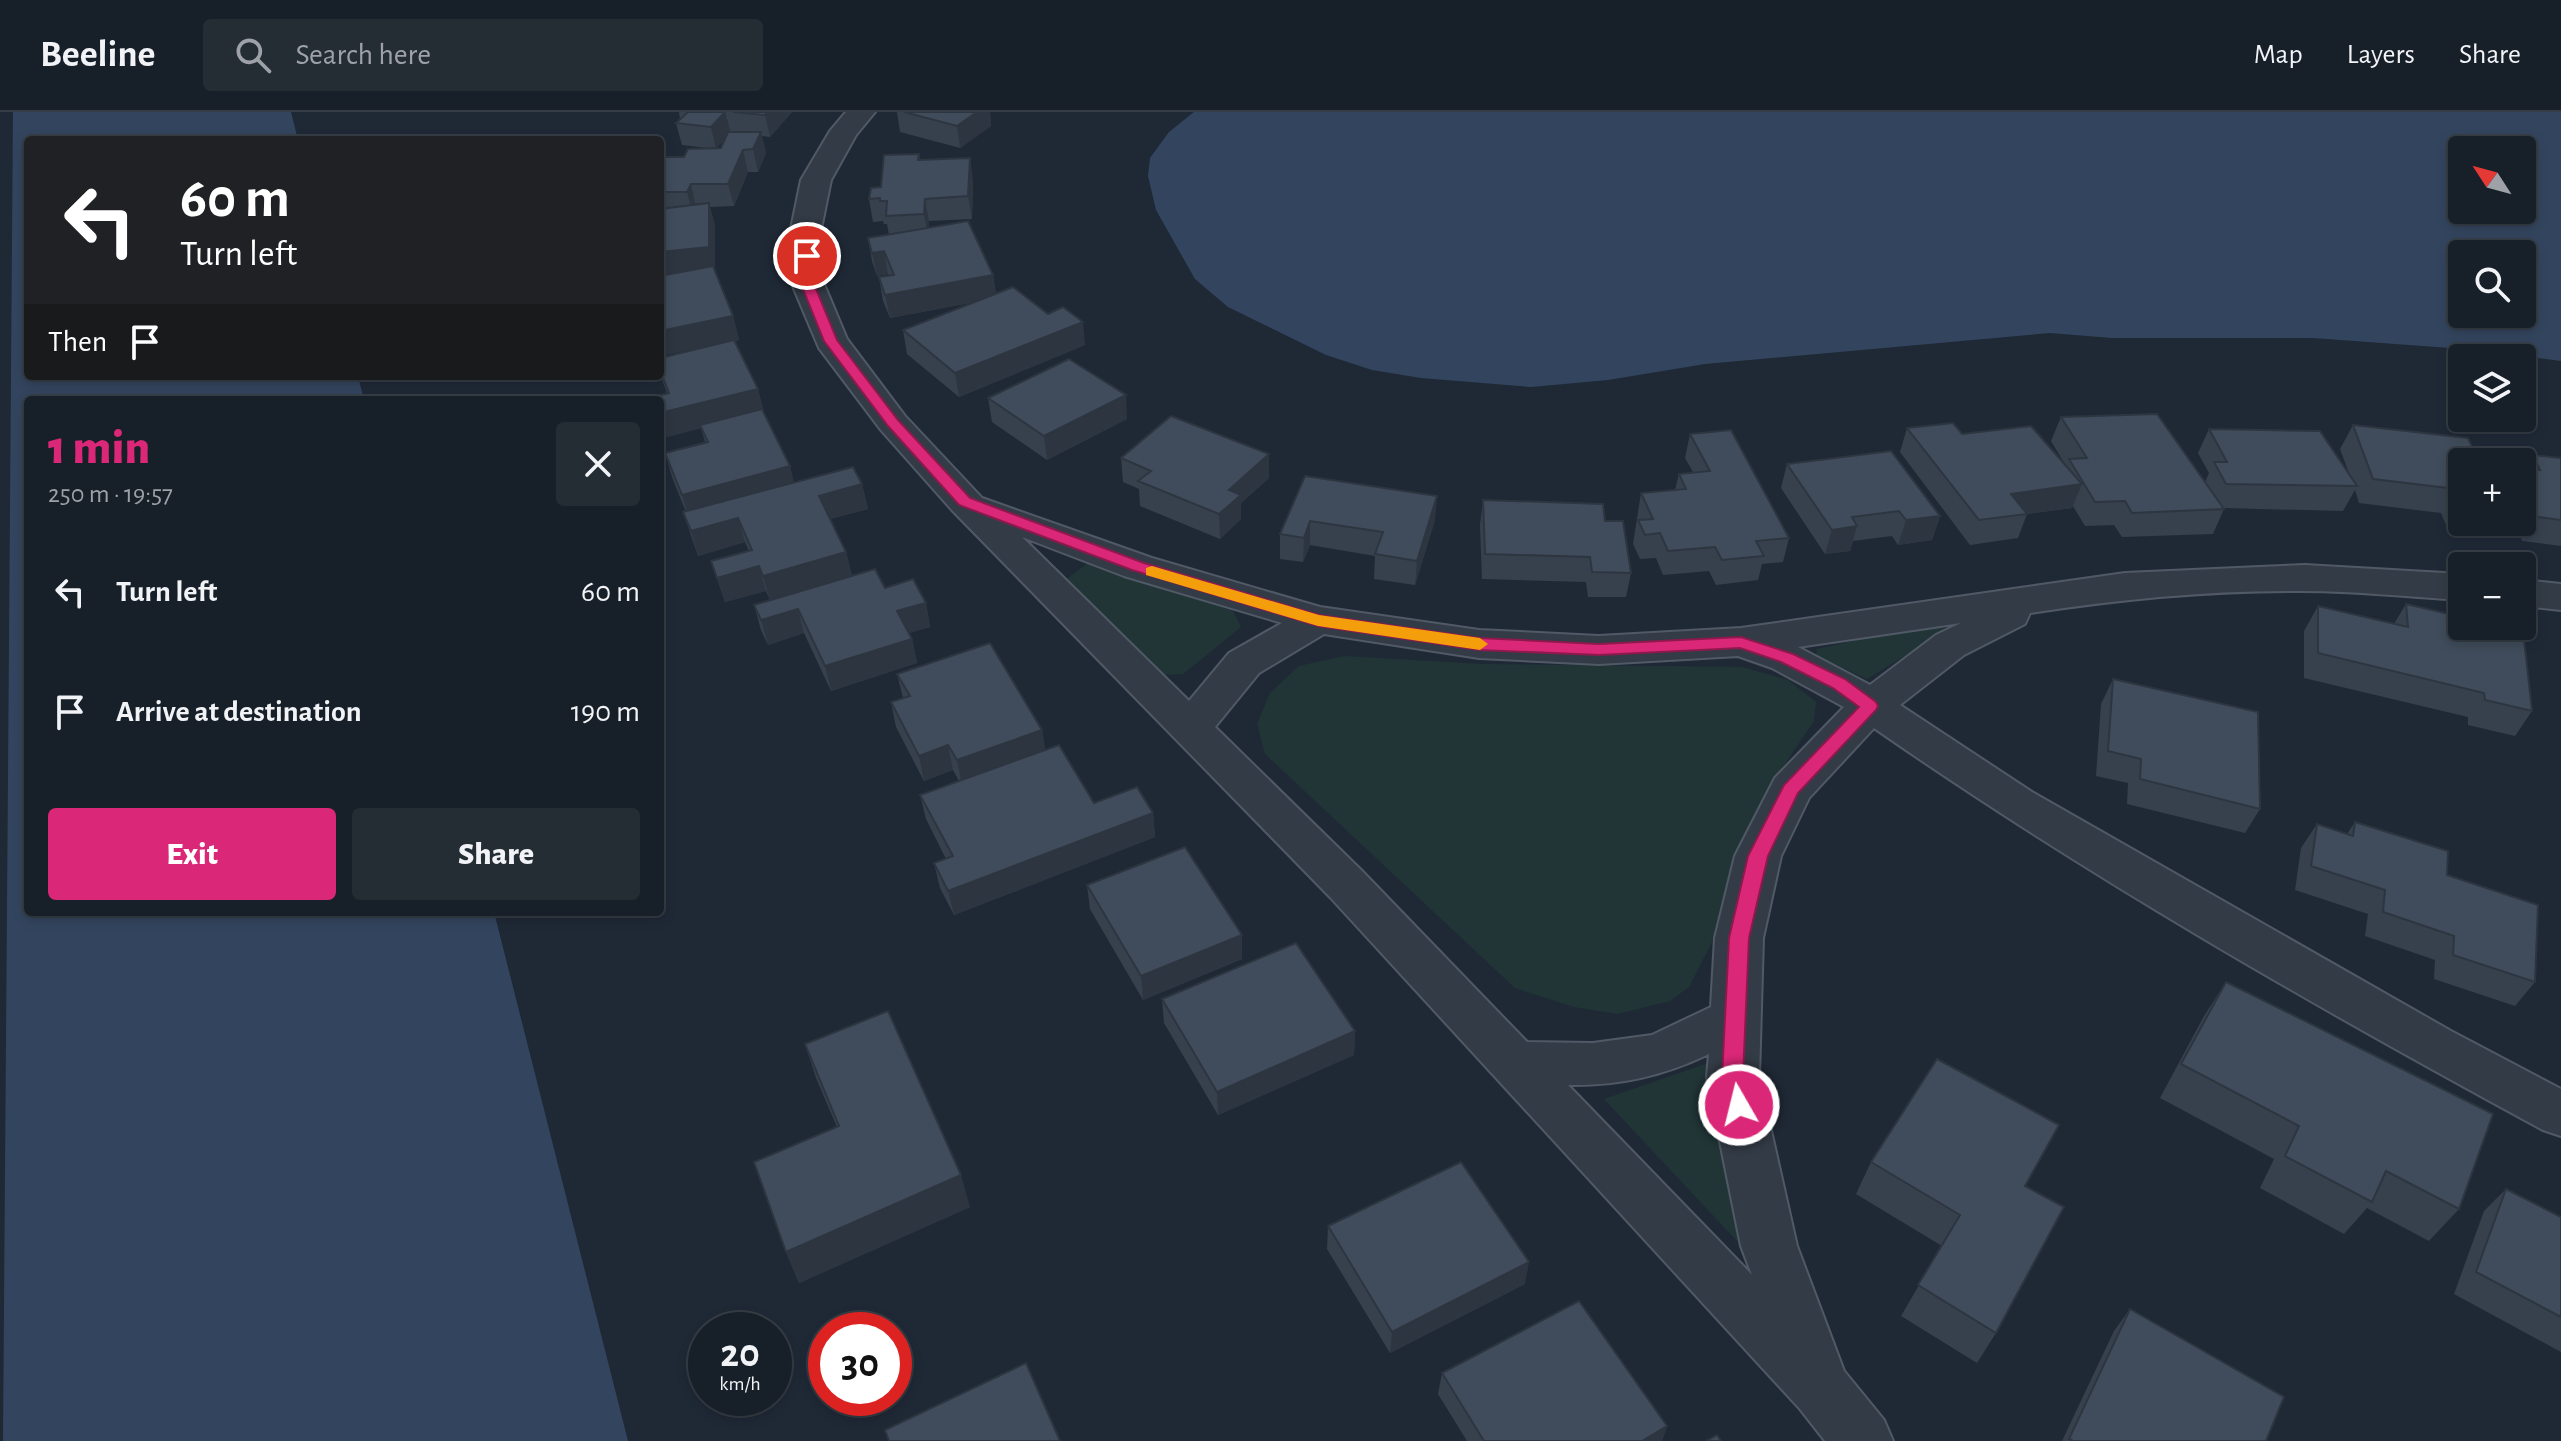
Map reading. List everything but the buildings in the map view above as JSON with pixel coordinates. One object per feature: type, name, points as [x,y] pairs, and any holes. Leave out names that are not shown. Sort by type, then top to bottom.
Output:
[{"type":"street","points":[[861,112],[844,131],[816,180],[806,229],[808,284],[831,341],[893,423],[965,502],[1192,728],[1516,1063],[1821,1389],[1863,1441]]},
{"type":"street","points":[[965,502],[1138,567],[1318,620],[1479,644],[1599,650],[1741,642],[2125,586],[2305,578],[2448,586]]},
{"type":"street","points":[[2536,594],[2561,597]]},
{"type":"street","points":[[1821,1389],[1769,1246],[1733,1077],[1733,1020],[1739,938],[1758,856],[1791,789],[1870,706],[1950,645],[2050,596]]},
{"type":"street","points":[[1192,728],[1244,663],[1318,620]]},
{"type":"street","points":[[1741,642],[1787,658],[1839,684],[2016,804],[2433,1046],[2561,1114]]},
{"type":"street","points":[[1516,1063],[1593,1064],[1658,1055],[1733,1020]]},
{"type":"green space","points":[[1089,562],[1233,611],[1241,627],[1183,674],[1160,675],[1063,582]]},
{"type":"green space","points":[[1935,623],[1946,631],[1867,679],[1816,656],[1817,649]]},
{"type":"green space","points":[[1344,656],[1482,664],[1742,667],[1788,680],[1816,702],[1814,721],[1766,792],[1712,942],[1689,987],[1670,1001],[1618,1014],[1574,1007],[1515,988],[1265,754],[1257,724],[1270,693],[1299,666]]},
{"type":"green space","points":[[1717,1060],[1759,1238],[1737,1241],[1604,1099]]},
{"type":"water","points":[[13,112],[291,112],[297,136],[24,136],[24,380],[359,380],[363,396],[24,396],[24,916],[495,916],[628,1441],[3,1441]]},
{"type":"water","points":[[1194,112],[2561,112],[2561,361],[2536,358],[2536,344],[2448,344],[2448,348],[2313,338],[2112,338],[2050,333],[1705,364],[1608,380],[1531,387],[1421,378],[1372,370],[1326,355],[1228,307],[1195,279],[1156,210],[1148,176],[1150,158],[1169,132]]},
{"type":"slow traffic","points":[[1152,571],[1318,620],[1480,644]]},
{"type":"route","points":[[807,256],[808,284],[831,341],[893,423],[965,502],[1138,567],[1318,620],[1479,644],[1599,650],[1741,642],[1787,658],[1839,684],[1870,706],[1791,789],[1758,856],[1739,938],[1733,1020],[1733,1077],[1739,1105]]}]
